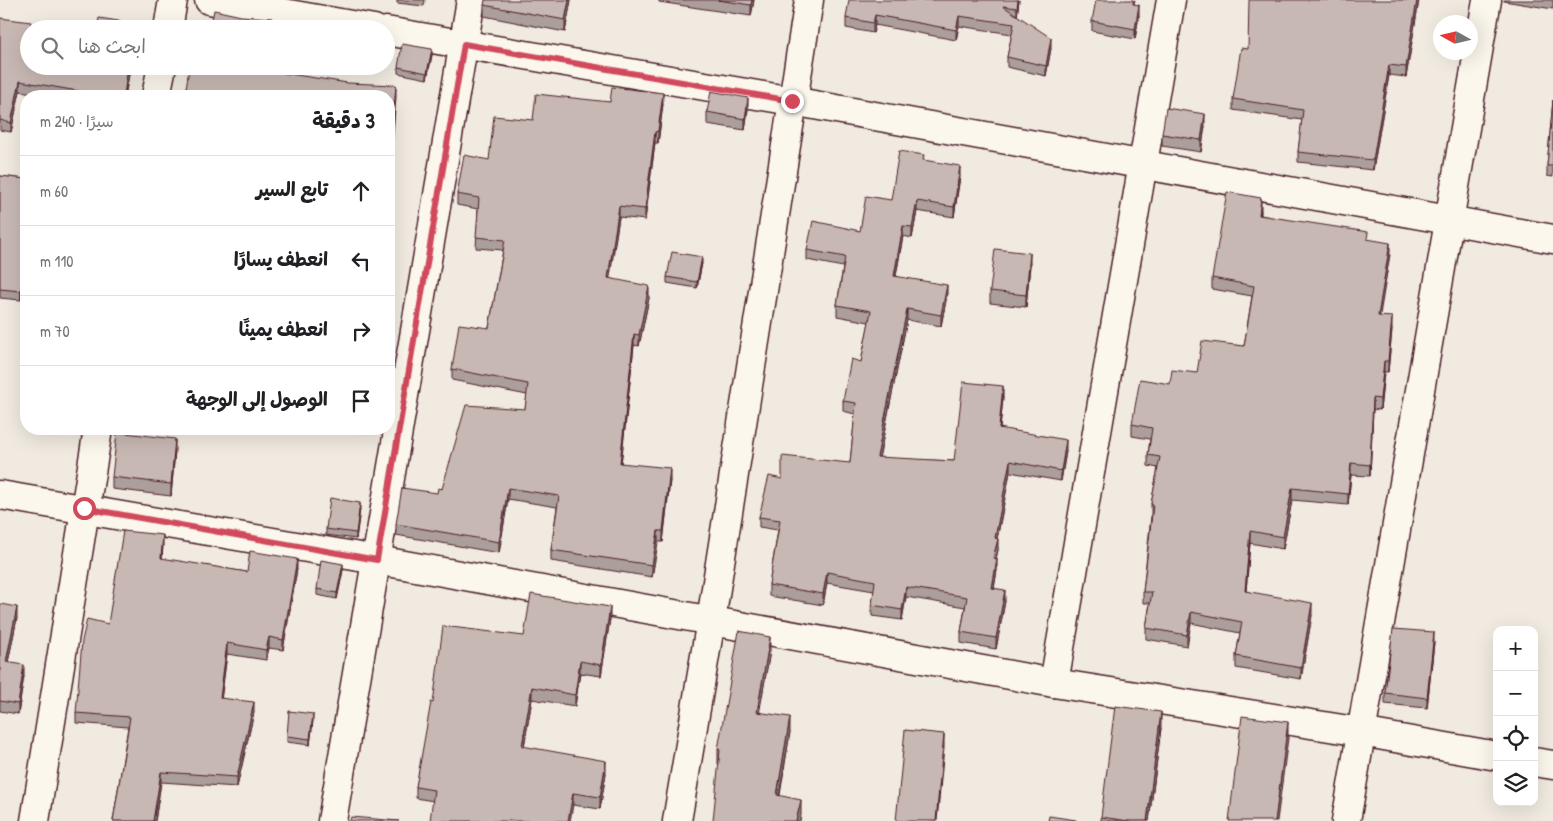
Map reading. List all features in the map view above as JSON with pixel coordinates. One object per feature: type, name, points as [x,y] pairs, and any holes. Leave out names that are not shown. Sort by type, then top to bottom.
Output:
[{"type":"street","points":[[170,20],[173,0]]},
{"type":"street","points":[[209,0],[323,20]]},
{"type":"street","points":[[332,821],[471,0]]},
{"type":"street","points":[[677,821],[711,620],[809,0]]},
{"type":"street","points":[[1054,683],[1171,0]]},
{"type":"street","points":[[1346,821],[1487,0]]},
{"type":"street","points":[[395,32],[792,101],[1553,238]]},
{"type":"street","points":[[157,90],[160,75]]},
{"type":"street","points":[[34,821],[97,435]]},
{"type":"street","points":[[0,494],[377,560],[1054,683],[1361,732],[1493,755]]},
{"type":"street","points":[[1538,763],[1553,765]]},
{"type":"building","points":[[485,0],[569,0],[565,20],[484,5]]},
{"type":"building","points":[[718,0],[752,0],[751,5]]},
{"type":"building","points":[[849,0],[1018,0],[1017,8],[1003,6],[1051,38],[1046,66],[1007,57],[1014,24],[959,16],[956,30],[875,15],[873,23],[846,18]]},
{"type":"building","points":[[1096,0],[1133,0],[1133,4],[1139,5],[1135,29],[1092,21]]},
{"type":"building","points":[[1249,0],[1417,0],[1406,67],[1389,65],[1373,160],[1298,152],[1303,110],[1233,99],[1241,48],[1248,49]]},
{"type":"building","points":[[214,10],[241,16],[272,18],[272,20],[212,20]]},
{"type":"building","points":[[0,18],[20,21],[20,75],[127,75],[125,90],[72,90],[20,81],[11,123],[0,120]]},
{"type":"building","points":[[402,44],[432,49],[427,73],[398,67]]},
{"type":"building","points":[[188,75],[296,75],[348,83],[396,85],[395,97],[395,90],[186,90]]},
{"type":"building","points":[[612,87],[663,93],[658,131],[655,132],[645,209],[619,206],[608,278],[649,286],[639,335],[634,334],[620,463],[670,468],[663,531],[658,531],[652,565],[551,550],[559,496],[508,488],[499,542],[396,524],[402,488],[437,493],[438,488],[442,489],[466,405],[525,409],[528,384],[452,369],[459,324],[489,328],[505,240],[476,237],[479,198],[457,194],[464,155],[489,160],[494,116],[533,120],[536,94],[610,102]]},
{"type":"building","points":[[711,91],[748,98],[745,119],[707,112]]},
{"type":"building","points":[[1553,100],[1553,166],[1547,166]]},
{"type":"building","points":[[1166,108],[1205,114],[1201,140],[1162,134]]},
{"type":"building","points":[[899,151],[924,155],[923,160],[960,166],[954,207],[917,201],[912,227],[903,226],[894,276],[947,285],[941,315],[907,309],[877,457],[954,461],[963,382],[1003,386],[999,428],[1066,440],[1061,471],[1010,461],[995,538],[998,539],[993,558],[997,559],[992,588],[1005,590],[996,638],[961,632],[967,597],[906,587],[902,610],[872,605],[875,581],[827,572],[823,594],[769,585],[780,520],[759,517],[769,476],[782,479],[782,456],[850,463],[856,403],[843,401],[851,359],[861,362],[871,311],[837,305],[845,257],[807,250],[813,221],[860,231],[866,196],[891,200]]},
{"type":"building","points":[[0,176],[20,178],[20,291],[0,289]]},
{"type":"building","points":[[1227,192],[1261,198],[1259,215],[1368,232],[1367,239],[1390,243],[1378,316],[1392,317],[1388,361],[1384,361],[1380,399],[1373,398],[1370,465],[1351,463],[1348,494],[1292,488],[1283,537],[1250,531],[1245,591],[1312,603],[1301,668],[1236,656],[1242,622],[1191,612],[1187,635],[1146,628],[1152,592],[1143,592],[1153,505],[1151,504],[1160,457],[1148,455],[1152,428],[1132,424],[1140,379],[1170,384],[1172,370],[1197,373],[1202,341],[1244,346],[1254,286],[1212,278]]},
{"type":"building","points":[[995,249],[1030,253],[1026,295],[990,291]]},
{"type":"building","points":[[672,252],[702,257],[697,282],[667,277]]},
{"type":"building","points":[[117,435],[142,435],[175,439],[171,484],[112,477]]},
{"type":"building","points":[[330,498],[360,503],[356,533],[326,529]]},
{"type":"building","points":[[123,531],[163,535],[161,558],[247,572],[250,551],[297,559],[283,640],[269,637],[266,650],[227,643],[220,698],[254,702],[237,777],[161,772],[153,821],[113,821],[130,717],[76,713],[82,641],[87,619],[108,624]]},
{"type":"building","points":[[321,560],[343,564],[337,593],[317,589]]},
{"type":"building","points":[[531,594],[610,607],[601,665],[580,661],[575,695],[532,687],[522,746],[606,761],[600,797],[573,793],[568,821],[430,821],[434,790],[416,787],[431,702],[433,703],[443,626],[524,636]]},
{"type":"building","points":[[0,604],[17,607],[6,662],[24,665],[18,704],[0,701]]},
{"type":"building","points":[[1393,629],[1434,632],[1427,698],[1385,693]]},
{"type":"building","points":[[739,631],[770,637],[757,712],[790,717],[777,795],[801,800],[796,821],[713,821],[720,750],[718,749]]},
{"type":"building","points":[[1115,706],[1161,712],[1147,821],[1129,821],[1101,817]]},
{"type":"building","points":[[289,711],[313,714],[310,739],[287,736]]},
{"type":"building","points":[[1242,716],[1288,722],[1275,821],[1229,821]]},
{"type":"building","points":[[905,730],[944,734],[936,821],[896,821]]},
{"type":"building","points":[[1049,816],[1076,820],[1076,821],[1048,821]]},
{"type":"building","points":[[351,817],[399,821],[350,821]]},
{"type":"route","points":[[84,508],[377,560],[464,44],[792,101]]}]
